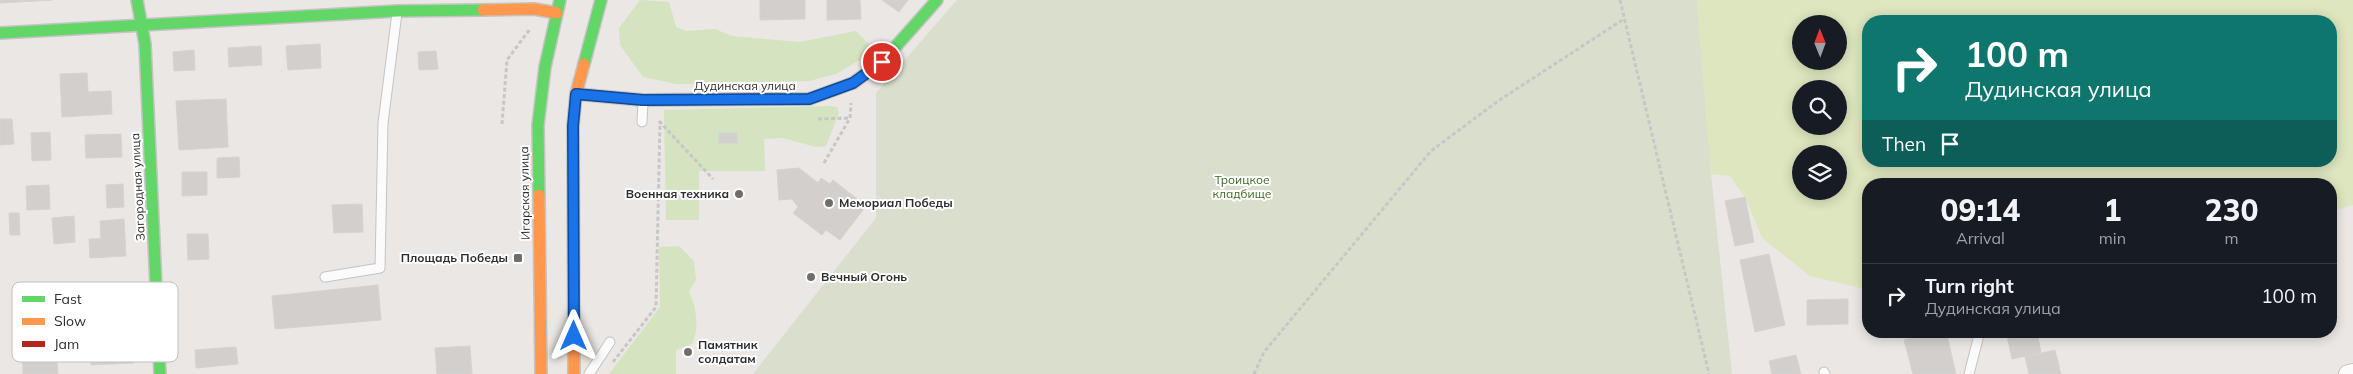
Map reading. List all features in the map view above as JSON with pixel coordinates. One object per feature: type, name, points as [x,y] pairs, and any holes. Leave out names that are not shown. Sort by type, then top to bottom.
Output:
[{"type":"street","name":"Загородная улица","points":[[137,0],[145,44],[156,282]]},
{"type":"street","name":"Игарская улица","points":[[541,374],[538,125],[545,67],[560,0]]},
{"type":"street","points":[[574,374],[573,126],[576,94],[601,0]]},
{"type":"street","name":"Дудинская улица","points":[[576,94],[643,100],[809,99],[853,83],[882,62],[937,0]]},
{"type":"street","points":[[0,33],[141,25],[400,5],[534,8],[557,13]]},
{"type":"street","points":[[2348,374],[2353,372]]},
{"type":"lane","points":[[325,277],[380,268],[383,123],[400,5]]},
{"type":"lane","points":[[642,122],[643,100]]},
{"type":"lane","points":[[1970,374],[1978,338]]},
{"type":"lane","points":[[590,374],[610,342]]},
{"type":"path","points":[[1620,0],[1709,374]]},
{"type":"path","points":[[1254,374],[1264,352],[1431,151],[1498,101],[1624,19]]},
{"type":"path","points":[[824,163],[850,118],[853,83]]},
{"type":"path","points":[[812,119],[850,118]]},
{"type":"path","points":[[659,121],[669,120]]},
{"type":"path","points":[[659,121],[713,179]]},
{"type":"path","points":[[610,366],[656,307],[659,121]]},
{"type":"green space","points":[[640,0],[669,2],[676,27],[686,31],[715,29],[732,36],[800,42],[856,31],[875,51],[836,74],[809,81],[676,84],[643,77],[620,45],[619,28]]},
{"type":"green space","name":"Троицкое кладбище","points":[[957,0],[1697,0],[1711,174],[1732,374],[753,374],[876,218],[876,93]]},
{"type":"green space","points":[[1697,0],[2353,0],[2353,205],[2337,209],[2337,178],[1862,178],[1862,288],[1810,276],[1762,238],[1746,199],[1730,176],[1711,174]]},
{"type":"green space","points":[[837,107],[839,113],[826,146],[816,147],[783,138],[764,139],[765,171],[699,171],[699,220],[666,220],[664,110]]},
{"type":"green space","points":[[679,246],[694,261],[696,280],[689,291],[694,304],[696,331],[692,344],[676,350],[676,374],[609,374],[660,307],[659,247]]},
{"type":"building","points":[[0,0],[52,0],[0,3]]},
{"type":"building","points":[[760,0],[805,0],[805,19],[760,20]]},
{"type":"building","points":[[827,0],[860,0],[861,19],[827,20]]},
{"type":"building","points":[[882,0],[908,0],[899,12]]},
{"type":"building","points":[[320,44],[321,68],[288,70],[286,46]]},
{"type":"building","points":[[261,46],[262,65],[229,67],[228,48]]},
{"type":"building","points":[[194,50],[195,70],[174,71],[173,52]]},
{"type":"building","points":[[436,51],[438,69],[419,70],[418,52]]},
{"type":"building","points":[[87,73],[88,92],[111,91],[112,114],[62,117],[60,74]]},
{"type":"building","points":[[226,99],[228,147],[179,150],[176,101]]},
{"type":"building","points":[[0,119],[12,119],[14,144],[0,145]]},
{"type":"building","points":[[50,132],[51,160],[32,161],[31,133]]},
{"type":"building","points":[[719,133],[737,133],[737,143],[719,143]]},
{"type":"building","points":[[121,134],[122,157],[86,158],[85,135]]},
{"type":"building","points":[[239,157],[240,177],[217,178],[217,158]]},
{"type":"building","name":"Мемориал Победы","points":[[799,168],[818,183],[821,178],[830,184],[833,180],[866,206],[840,240],[826,230],[822,235],[793,213],[798,207],[792,199],[779,200],[777,170]]},
{"type":"building","points":[[182,172],[207,172],[207,195],[182,196]]},
{"type":"building","points":[[123,184],[124,207],[107,208],[106,185]]},
{"type":"building","points":[[49,185],[50,209],[27,210],[26,186]]},
{"type":"building","points":[[1745,197],[1754,242],[1735,246],[1725,201]]},
{"type":"building","points":[[362,204],[363,232],[334,233],[332,205]]},
{"type":"building","points":[[9,213],[19,213],[20,235],[10,235]]},
{"type":"building","points":[[74,216],[75,242],[54,244],[52,218]]},
{"type":"building","points":[[124,219],[125,238],[101,239],[100,221]]},
{"type":"building","points":[[187,234],[208,234],[209,259],[188,260]]},
{"type":"building","points":[[125,238],[126,256],[90,258],[89,239]]},
{"type":"building","points":[[1769,254],[1785,325],[1755,332],[1740,260]]},
{"type":"building","points":[[378,285],[381,320],[275,329],[272,296]]},
{"type":"building","points":[[1848,299],[1848,324],[1807,325],[1807,300]]},
{"type":"building","points":[[1912,338],[1948,338],[1956,374],[1913,374],[1904,340]]},
{"type":"building","points":[[2008,338],[2038,338],[2041,353],[2012,359]]},
{"type":"building","points":[[470,346],[472,374],[437,374],[435,348]]},
{"type":"building","points":[[236,347],[238,364],[196,368],[195,350]]},
{"type":"building","points":[[2055,350],[2061,374],[2029,374],[2025,357]]},
{"type":"building","points":[[1796,355],[1801,374],[1772,374],[1769,361]]},
{"type":"building","points":[[23,362],[57,362],[58,374],[23,374]]},
{"type":"building","points":[[91,362],[134,363],[91,365]]},
{"type":"traffic: fast","points":[[137,0],[145,44],[156,282]]},
{"type":"traffic: fast","points":[[539,195],[538,125],[545,67],[560,0]]},
{"type":"traffic: fast","points":[[584,64],[601,0]]},
{"type":"traffic: fast","points":[[765,99],[809,99],[853,83],[882,62],[937,0]]},
{"type":"traffic: fast","points":[[0,33],[397,11],[483,10]]},
{"type":"traffic: fast","points":[[159,362],[160,374]]},
{"type":"traffic: slow","points":[[483,10],[534,9],[557,13]]},
{"type":"traffic: slow","points":[[574,374],[573,126],[576,94],[584,64]]},
{"type":"traffic: slow","points":[[539,195],[541,374]]},
{"type":"traffic: jam","points":[[576,94],[643,100],[765,99]]},
{"type":"place","name":"Военная техника","points":[[739,194]]},
{"type":"place","name":"Мемориал Победы","points":[[829,203]]},
{"type":"place","name":"Площадь Победы","points":[[518,258]]},
{"type":"place","name":"Вечный Огонь","points":[[811,277]]},
{"type":"place","name":"Памятник солдатам","points":[[688,352]]},
{"type":"route","points":[[574,336],[573,126],[576,94],[615,99],[643,100],[809,99],[853,83],[882,62]]}]
